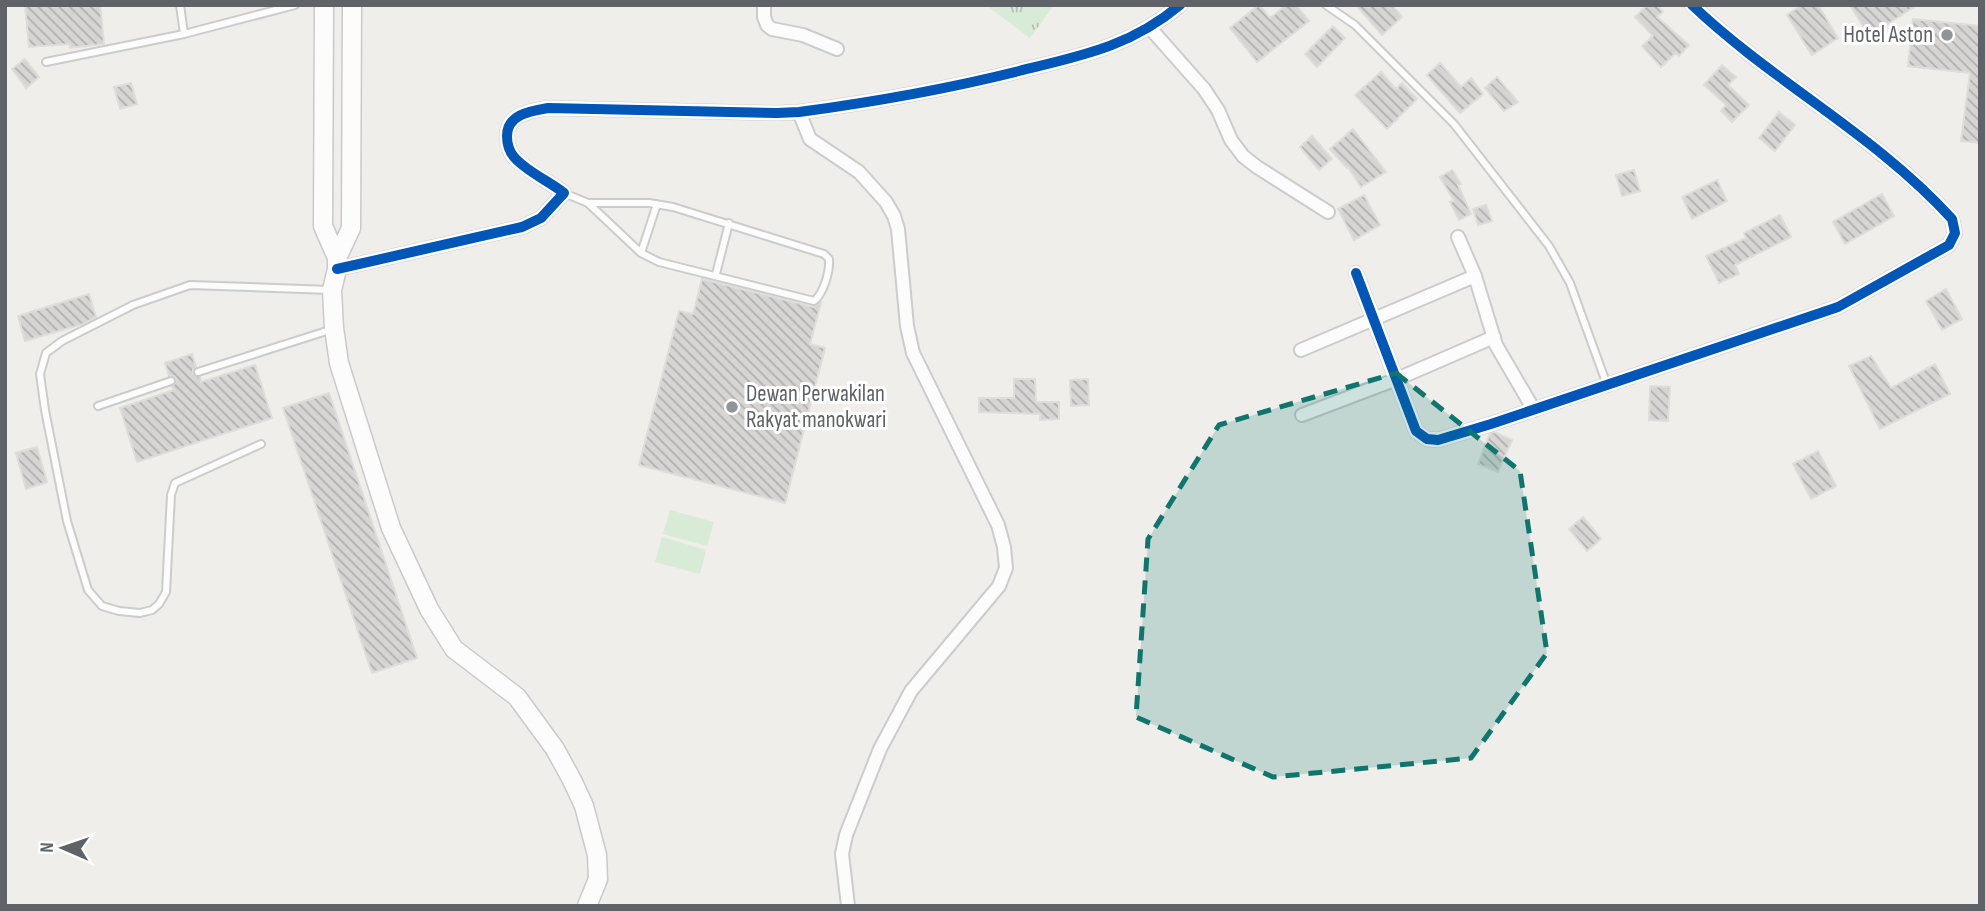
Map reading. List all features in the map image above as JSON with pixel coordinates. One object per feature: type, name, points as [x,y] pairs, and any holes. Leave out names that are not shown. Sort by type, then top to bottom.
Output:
[{"type":"street","points":[[324,5],[323,226],[337,264]]},
{"type":"street","points":[[352,5],[351,228],[337,264],[332,290],[334,328],[340,363],[391,528],[429,609],[454,649],[464,659],[502,684],[531,714],[555,749],[584,806],[592,831],[598,867],[596,889],[587,906]]},
{"type":"street","points":[[764,5],[764,17],[772,29],[812,38],[837,49]]},
{"type":"street","points":[[337,264],[522,228],[541,218],[564,193],[525,166],[509,150],[507,130],[519,115],[548,108],[799,112],[930,92],[1104,49],[1150,27],[1180,5]]},
{"type":"street","points":[[1356,273],[1416,431],[1427,439],[1453,436],[1534,410],[1838,307],[1949,244],[1955,233],[1952,219],[1887,158],[1858,133],[1744,50],[1692,5]]},
{"type":"street","points":[[1150,27],[1204,89],[1218,110],[1231,140],[1243,156],[1328,212]]},
{"type":"street","points":[[799,112],[810,139],[859,172],[894,215],[898,229],[907,326],[913,353],[998,525],[1006,568],[999,586],[986,604],[911,691],[880,749],[846,835],[842,853],[848,906]]},
{"type":"street","points":[[1458,237],[1475,276],[1494,337],[1534,410]]},
{"type":"street","points":[[1301,350],[1475,276]]},
{"type":"street","points":[[1302,415],[1494,337]]},
{"type":"lane","points":[[180,5],[184,34]]},
{"type":"lane","points":[[46,62],[184,34],[295,5]]},
{"type":"lane","points":[[1325,5],[1355,25],[1454,124],[1549,246],[1570,283],[1607,385]]},
{"type":"lane","points":[[564,193],[588,203],[641,253],[659,262],[814,300],[820,296],[828,271],[829,259],[824,254],[729,223],[657,204],[588,203]]},
{"type":"lane","points":[[641,253],[657,204]]},
{"type":"lane","points":[[716,274],[729,223]]},
{"type":"lane","points":[[261,444],[175,483],[171,495],[166,592],[159,604],[152,610],[140,613],[102,606],[88,590],[67,521],[41,389],[43,359],[46,353],[62,341],[133,305],[190,285],[332,290]]},
{"type":"lane","points":[[198,372],[334,328]]},
{"type":"lane","points":[[98,406],[171,381]]},
{"type":"highlighted area","points":[[1396,373],[1520,471],[1547,653],[1471,758],[1273,777],[1136,717],[1148,539],[1219,425]]},
{"type":"green space","points":[[986,5],[1054,5],[1030,38]]},
{"type":"green space","points":[[670,510],[714,522],[707,546],[663,534]]},
{"type":"green space","points":[[662,537],[706,550],[700,574],[655,562]]},
{"type":"building","points":[[25,5],[100,5],[104,44],[70,48],[70,44],[29,47]]},
{"type":"building","points":[[1259,5],[1270,18],[1286,5],[1296,5],[1309,21],[1257,62],[1230,28]]},
{"type":"building","points":[[1356,5],[1392,5],[1402,17],[1382,35]]},
{"type":"building","points":[[1647,5],[1657,5],[1663,12],[1657,17],[1689,45],[1679,56],[1676,53],[1661,67],[1642,46],[1653,36],[1635,17]]},
{"type":"building","points":[[1802,5],[1818,5],[1838,38],[1812,55],[1787,15]]},
{"type":"building","points":[[1850,5],[1917,5],[1869,36]]},
{"type":"building","points":[[1913,19],[1980,26],[1980,143],[1961,141],[1970,73],[1908,66]]},
{"type":"building","points":[[1333,26],[1345,38],[1317,67],[1305,54]]},
{"type":"building","points":[[25,59],[39,77],[26,88],[12,69]]},
{"type":"building","points":[[1440,63],[1461,87],[1471,78],[1483,94],[1460,113],[1427,75]]},
{"type":"building","points":[[1722,65],[1736,77],[1728,85],[1749,105],[1732,122],[1721,111],[1726,105],[1704,85]]},
{"type":"building","points":[[1381,72],[1396,89],[1402,83],[1417,99],[1387,129],[1355,95]]},
{"type":"building","points":[[1497,77],[1518,102],[1504,111],[1485,88]]},
{"type":"building","points":[[131,83],[137,104],[120,109],[114,87]]},
{"type":"building","points":[[1779,112],[1795,125],[1775,151],[1759,138]]},
{"type":"building","points":[[1353,129],[1386,172],[1361,187],[1348,167],[1330,149]]},
{"type":"building","points":[[1312,136],[1332,159],[1319,170],[1300,147]]},
{"type":"building","points":[[1452,170],[1461,184],[1458,185],[1471,214],[1459,220],[1450,202],[1454,201],[1440,177]]},
{"type":"building","points":[[1634,170],[1640,191],[1622,196],[1616,175]]},
{"type":"building","points":[[1717,180],[1727,201],[1692,219],[1682,197]]},
{"type":"building","points":[[1882,194],[1894,216],[1845,244],[1833,222]]},
{"type":"building","points":[[1364,195],[1380,225],[1354,240],[1338,209]]},
{"type":"building","points":[[1486,205],[1492,221],[1478,225],[1473,209]]},
{"type":"building","points":[[1780,215],[1791,237],[1735,265],[1739,274],[1719,283],[1706,256],[1746,238],[1744,233]]},
{"type":"building","name":"Dewan Perwakilan Rakyat manokwari","points":[[702,279],[813,307],[821,303],[810,344],[825,348],[785,503],[639,465],[679,311],[693,314]]},
{"type":"building","points":[[1946,289],[1962,319],[1942,330],[1926,301]]},
{"type":"building","points":[[89,294],[96,317],[83,324],[25,341],[18,316]]},
{"type":"building","points":[[192,354],[196,367],[193,374],[200,377],[201,382],[255,365],[272,418],[137,462],[120,408],[174,390],[172,387],[177,380],[174,376],[169,376],[165,363]]},
{"type":"building","points":[[1871,356],[1891,388],[1935,364],[1950,394],[1880,429],[1849,366]]},
{"type":"building","points":[[1014,379],[1035,379],[1036,402],[1059,402],[1059,419],[1040,420],[1040,414],[979,412],[979,398],[1014,398]]},
{"type":"building","points":[[1088,379],[1089,405],[1071,406],[1070,380]]},
{"type":"building","points":[[1650,386],[1670,387],[1668,421],[1649,420]]},
{"type":"building","points":[[329,393],[417,658],[372,673],[283,408]]},
{"type":"building","points":[[1494,432],[1512,440],[1498,472],[1478,464],[1490,433]]},
{"type":"building","points":[[37,447],[47,482],[26,489],[16,453]]},
{"type":"building","points":[[1818,451],[1836,486],[1811,499],[1793,464]]},
{"type":"building","points":[[1583,517],[1601,539],[1587,551],[1569,529]]},
{"type":"cycle path","points":[[337,269],[522,227],[541,218],[564,193],[525,167],[510,150],[508,129],[515,118],[528,112],[548,108],[777,113],[882,99],[965,84],[1084,55],[1142,31],[1180,5]]},
{"type":"cycle path","points":[[1356,273],[1416,431],[1427,439],[1438,440],[1838,307],[1949,245],[1955,233],[1952,219],[1922,189],[1858,135],[1756,59],[1692,5]]},
{"type":"place","name":"Hotel Aston","points":[[1947,35]]},
{"type":"place","name":"Dewan Perwakilan Rakyat manokwari","points":[[732,407]]}]
